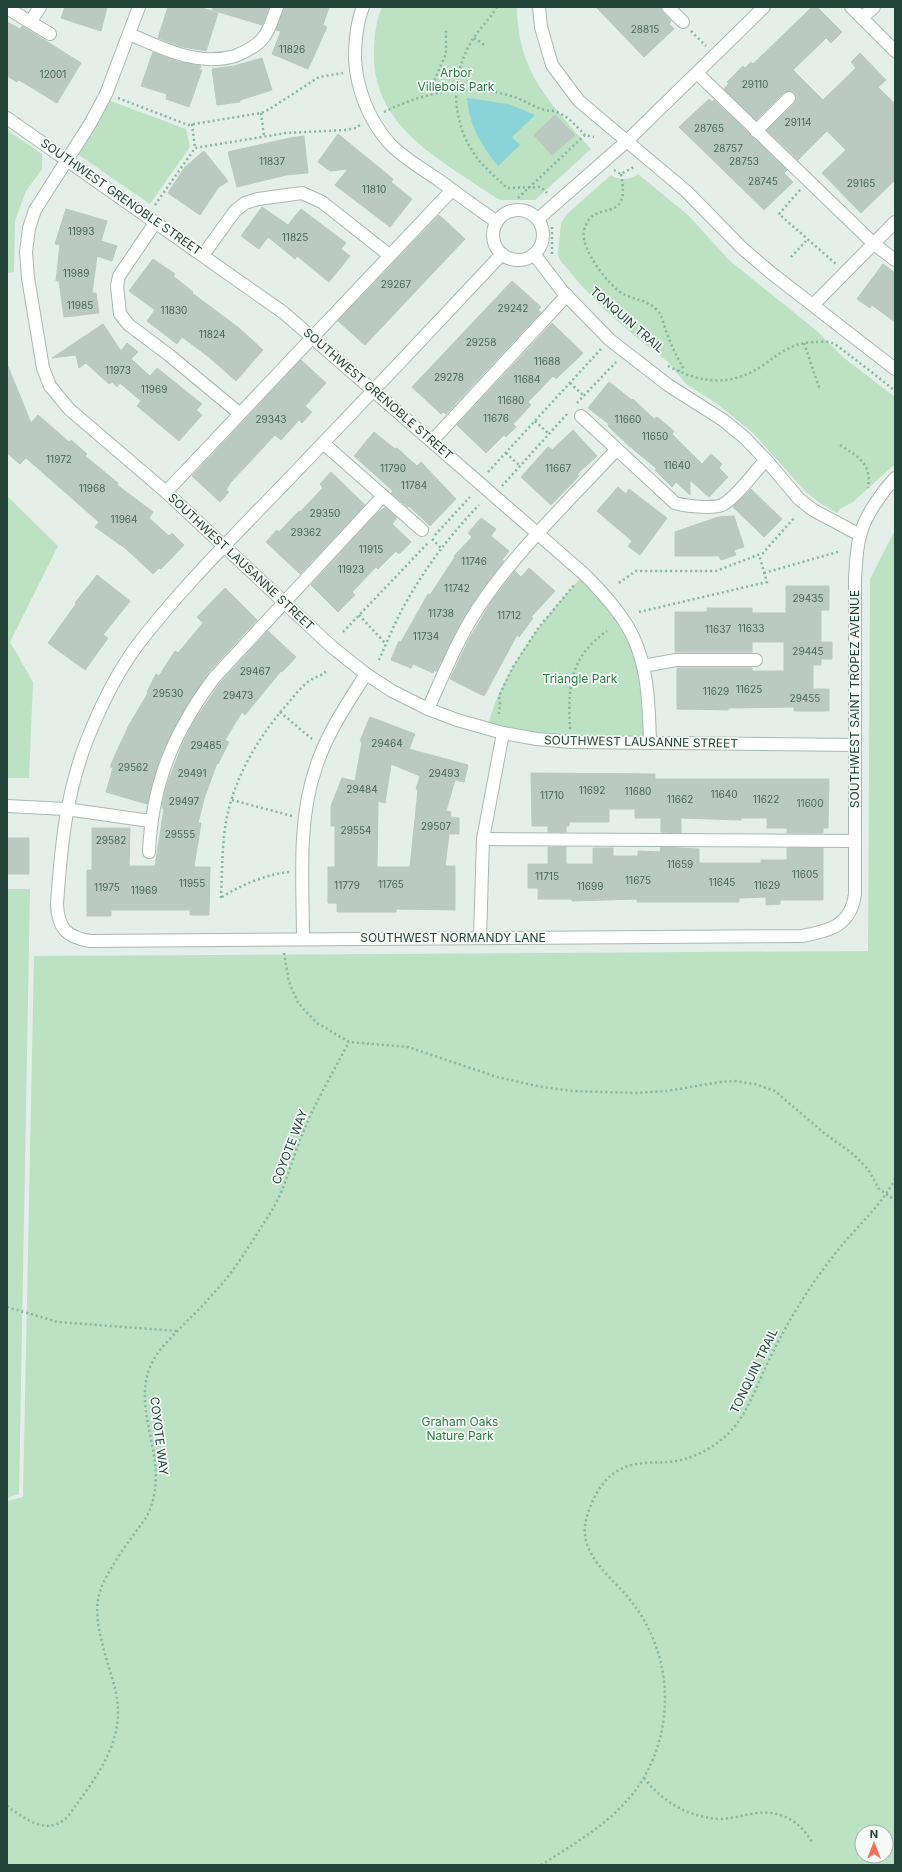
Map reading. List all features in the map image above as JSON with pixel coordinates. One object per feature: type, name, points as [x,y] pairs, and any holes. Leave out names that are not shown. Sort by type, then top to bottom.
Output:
[{"type":"street","points":[[31,21],[40,7]]},
{"type":"street","name":"SOUTHWEST LAUSANNE STREET","points":[[139,7],[106,94],[90,124],[35,210],[29,228],[26,252],[28,278],[43,368],[50,386],[69,409],[166,492],[332,647],[366,674],[392,691],[428,709],[457,720],[502,733],[537,739],[571,742],[854,745]]},
{"type":"street","points":[[129,34],[179,55],[203,60],[229,57],[252,48],[264,38],[277,7]]},
{"type":"street","points":[[364,7],[357,26],[355,47],[356,70],[363,100],[380,131],[390,144],[404,156],[497,222]]},
{"type":"street","points":[[539,7],[541,26],[552,65],[579,101],[686,191],[742,248],[895,369]]},
{"type":"street","points":[[668,7],[683,22]]},
{"type":"street","points":[[538,219],[627,141],[764,7]]},
{"type":"street","points":[[852,7],[895,51]]},
{"type":"street","points":[[862,18],[874,7]]},
{"type":"street","points":[[7,8],[31,21],[50,34]]},
{"type":"street","points":[[696,73],[874,244],[895,260]]},
{"type":"street","points":[[756,131],[790,98]]},
{"type":"street","name":"SOUTHWEST GRENOBLE STREET","points":[[7,118],[284,313],[494,494],[584,574],[624,621],[633,637],[643,666],[650,707],[650,743]]},
{"type":"street","points":[[166,492],[452,190]]},
{"type":"street","points":[[203,255],[235,212],[245,203],[258,199],[302,193],[322,202],[389,255]]},
{"type":"street","points":[[520,210],[529,212],[538,219],[543,232],[543,241],[540,248],[534,254],[525,259],[516,259],[502,254],[494,241],[493,232],[497,222],[504,214],[511,211],[520,210]]},
{"type":"street","points":[[151,220],[119,276],[117,286],[120,314],[129,325],[170,355],[240,413]]},
{"type":"street","points":[[813,305],[895,222]]},
{"type":"street","points":[[66,809],[72,782],[87,739],[108,694],[135,648],[173,602],[224,546],[502,254]]},
{"type":"street","points":[[534,254],[567,295],[610,340],[668,385],[723,420],[766,460],[799,499],[813,510],[860,535]]},
{"type":"street","points":[[432,441],[567,295]]},
{"type":"street","points":[[576,413],[675,502],[684,505],[720,505],[729,501],[766,460]]},
{"type":"street","points":[[323,443],[422,530]]},
{"type":"street","points":[[428,709],[456,648],[485,598],[538,534],[616,450]]},
{"type":"street","name":"SOUTHWEST SAINT TROPEZ AVENUE","points":[[838,926],[849,913],[854,904],[855,579],[860,535],[880,498],[895,478]]},
{"type":"street","points":[[149,852],[150,821],[164,766],[193,706],[214,678],[383,496]]},
{"type":"street","points":[[643,666],[676,660],[756,660]]},
{"type":"street","points":[[303,939],[304,819],[316,768],[336,720],[366,674]]},
{"type":"street","points":[[480,938],[483,839],[502,733]]},
{"type":"street","points":[[7,806],[66,809],[150,821]]},
{"type":"street","name":"SOUTHWEST NORMANDY LANE","points":[[66,809],[57,904],[58,917],[64,930],[68,934],[79,939],[90,941],[802,936],[824,932],[838,926]]},
{"type":"street","points":[[483,839],[854,841]]},
{"type":"path","points":[[497,7],[474,38],[461,63],[456,90],[458,113],[461,125],[469,145],[476,155],[507,188],[541,187],[548,194]]},
{"type":"path","points":[[683,22],[715,55]]},
{"type":"path","points":[[445,91],[434,80],[446,54],[446,28]]},
{"type":"path","points":[[474,38],[486,46]]},
{"type":"path","points":[[106,94],[188,125],[261,113],[319,77],[345,72]]},
{"type":"path","points":[[382,113],[414,98],[445,91],[487,91],[517,98],[567,118],[585,135],[594,137]]},
{"type":"path","points":[[261,113],[264,136]]},
{"type":"path","points":[[151,220],[195,148],[192,124]]},
{"type":"path","points":[[195,148],[286,133],[345,130],[356,128],[362,124]]},
{"type":"path","points":[[518,198],[585,135]]},
{"type":"path","points":[[611,167],[622,174]]},
{"type":"path","points":[[622,174],[634,167]]},
{"type":"path","points":[[622,174],[623,200],[616,207],[595,214],[591,218],[584,231],[585,247],[593,260],[618,290],[626,295],[645,302],[658,311],[662,318],[667,335],[683,366],[679,371]]},
{"type":"path","points":[[808,180],[779,214],[846,273]]},
{"type":"path","points":[[554,218],[551,246],[554,260]]},
{"type":"path","points":[[791,257],[808,239]]},
{"type":"path","points":[[479,482],[610,340]]},
{"type":"path","points":[[804,343],[820,390]]},
{"type":"path","name":"TONQUIN TRAIL","points":[[663,363],[679,371],[704,380],[727,380],[756,369],[778,353],[804,343],[832,343],[895,391]]},
{"type":"path","points":[[576,405],[625,352]]},
{"type":"path","points":[[570,383],[584,396]]},
{"type":"path","points":[[494,494],[549,434],[576,413]]},
{"type":"path","points":[[535,421],[549,434]]},
{"type":"path","points":[[840,445],[857,456],[866,466],[869,480],[868,490]]},
{"type":"path","points":[[506,453],[520,466]]},
{"type":"path","points":[[343,632],[470,497]]},
{"type":"path","points":[[379,660],[404,605],[441,548],[479,505]]},
{"type":"path","points":[[619,583],[636,571],[716,571],[759,555],[763,553],[796,517]]},
{"type":"path","points":[[432,539],[441,548]]},
{"type":"path","points":[[764,573],[841,551]]},
{"type":"path","points":[[639,612],[767,582],[759,555]]},
{"type":"path","points":[[499,714],[499,696],[513,667],[539,627],[573,587]]},
{"type":"path","points":[[359,615],[386,644]]},
{"type":"path","points":[[571,742],[569,703],[571,681],[583,654],[597,638],[607,631]]},
{"type":"path","points":[[303,872],[285,872],[236,888],[221,898],[225,826],[244,766],[257,743],[280,712],[307,682],[319,677],[328,669]]},
{"type":"path","points":[[280,712],[323,749]]},
{"type":"path","points":[[232,800],[304,819]]},
{"type":"path","points":[[284,951],[289,982],[298,1003],[317,1023],[349,1042],[408,1047],[497,1077],[542,1087],[573,1091],[636,1093],[674,1090],[720,1082],[734,1081],[755,1084],[775,1091],[824,1133],[853,1154],[868,1170],[879,1189],[895,1200]]},
{"type":"path","name":"COYOTE WAY","points":[[7,1806],[28,1822],[41,1825],[53,1825],[64,1820],[90,1787],[111,1746],[116,1729],[118,1711],[116,1692],[100,1636],[97,1614],[98,1598],[108,1575],[151,1508],[156,1488],[157,1468],[144,1391],[147,1375],[151,1364],[159,1352],[221,1284],[270,1213],[283,1191],[300,1139],[312,1113],[349,1042]]},
{"type":"path","name":"TONQUIN TRAIL","points":[[541,1865],[608,1819],[629,1799],[644,1778],[657,1750],[664,1722],[665,1694],[662,1666],[653,1639],[640,1613],[626,1594],[601,1569],[590,1554],[585,1531],[589,1511],[594,1498],[604,1482],[624,1468],[641,1463],[668,1462],[689,1457],[716,1444],[732,1430],[746,1412],[773,1351],[808,1291],[839,1249],[886,1195],[895,1179]]},
{"type":"path","points":[[7,1307],[58,1322],[177,1331]]},
{"type":"path","points":[[644,1778],[660,1796],[685,1811],[698,1816],[720,1819],[758,1813],[774,1813],[793,1820],[805,1831],[813,1844]]},
{"type":"green space","name":"Arbor Villebois Park","points":[[382,7],[517,7],[523,50],[530,69],[539,86],[550,101],[591,149],[535,200],[501,200],[454,170],[414,139],[397,122],[385,102],[376,79],[374,52],[376,29]]},
{"type":"green space","points":[[108,100],[186,129],[190,147],[150,204],[76,153]]},
{"type":"green space","points":[[7,130],[42,154],[42,169],[26,191],[15,221],[14,272],[7,273]]},
{"type":"green space","points":[[638,174],[688,215],[730,261],[817,331],[843,357],[895,397],[895,464],[853,502],[840,509],[837,513],[820,503],[806,492],[753,433],[716,403],[686,384],[668,362],[606,311],[580,284],[560,260],[558,254],[561,223],[567,214],[611,175],[624,179],[632,178]]},
{"type":"green space","points":[[7,496],[58,546],[10,642],[33,682],[29,778],[7,778]]},
{"type":"green space","name":"Graham Oaks Nature Park","points":[[895,530],[895,1865],[7,1865],[7,1501],[23,1497],[34,956],[868,951],[870,579]]},
{"type":"green space","name":"Triangle Park","points":[[584,574],[633,637],[650,743],[487,729],[494,707],[514,665],[554,608]]},
{"type":"green space","points":[[7,889],[30,889],[19,1494],[7,1498]]},
{"type":"water","points":[[467,98],[509,104],[535,115],[512,137],[520,145],[498,166],[481,142],[473,126]]},
{"type":"building","points":[[65,7],[107,7],[101,31],[61,18]]},
{"type":"building","points":[[168,7],[199,7],[218,13],[206,51],[183,47],[158,38]]},
{"type":"building","points":[[213,7],[269,7],[262,25],[212,10]]},
{"type":"building","points":[[284,7],[329,7],[323,25],[327,27],[308,69],[272,54],[281,31],[276,30]]},
{"type":"building","points":[[596,7],[661,7],[662,12],[671,21],[669,24],[674,29],[644,57]]},
{"type":"building","points":[[812,7],[817,7],[842,32],[831,43],[826,38],[793,70],[823,100],[856,68],[851,62],[860,53],[886,80],[878,87],[895,104],[895,180],[861,213],[822,173],[846,150],[827,131],[798,160],[767,130],[795,103],[796,96],[794,92],[784,92],[756,120],[724,89],[729,83],[727,82],[743,66],[745,68],[751,62],[753,64]]},
{"type":"building","points":[[7,22],[20,29],[22,26],[81,63],[57,103],[19,80],[17,82],[7,76]]},
{"type":"building","points":[[153,52],[179,62],[201,66],[199,70],[202,70],[189,107],[166,99],[167,94],[141,86]]},
{"type":"building","points":[[262,58],[272,90],[240,100],[240,102],[217,105],[212,69],[234,66]]},
{"type":"building","points":[[709,99],[712,102],[714,100],[787,170],[784,173],[793,182],[764,210],[679,127]]},
{"type":"building","points":[[555,115],[575,135],[552,155],[534,135]]},
{"type":"building","points":[[338,134],[393,179],[391,182],[412,199],[390,227],[335,185],[348,169],[330,171],[318,162]]},
{"type":"building","points":[[304,136],[308,173],[286,175],[237,187],[228,152]]},
{"type":"building","points":[[204,151],[228,181],[218,188],[200,215],[168,193],[185,167]]},
{"type":"building","points":[[262,207],[288,225],[301,209],[346,243],[341,249],[350,256],[329,282],[297,256],[295,259],[268,237],[259,249],[241,236]]},
{"type":"building","points":[[66,209],[107,221],[101,241],[117,246],[112,261],[97,256],[92,293],[96,293],[99,313],[64,317],[59,281],[56,281],[60,245],[55,244]]},
{"type":"building","points":[[439,215],[465,239],[365,345],[338,321]]},
{"type":"building","points":[[153,259],[175,274],[173,276],[193,292],[192,293],[239,328],[263,350],[236,381],[209,357],[182,337],[177,344],[147,321],[155,310],[129,291]]},
{"type":"building","points":[[883,264],[895,273],[895,322],[872,305],[870,308],[857,299]]},
{"type":"building","points":[[512,281],[541,307],[538,310],[541,312],[446,414],[443,412],[441,414],[412,387]]},
{"type":"building","points":[[552,323],[583,353],[556,379],[553,376],[528,402],[531,405],[513,424],[516,427],[506,437],[504,435],[486,453],[457,425]]},
{"type":"building","points":[[103,324],[121,351],[127,343],[138,352],[131,359],[150,376],[157,368],[202,404],[196,410],[202,415],[179,441],[137,406],[141,401],[120,383],[117,387],[112,382],[109,384],[86,363],[79,368],[76,355],[52,358]]},
{"type":"building","points":[[301,360],[326,383],[305,406],[312,412],[302,423],[299,420],[281,440],[275,435],[231,482],[226,490],[229,492],[220,502],[192,476]]},
{"type":"building","points":[[7,364],[31,423],[38,415],[69,442],[71,440],[87,454],[85,456],[118,483],[117,485],[153,512],[149,518],[169,536],[172,533],[184,545],[161,569],[159,568],[153,574],[125,548],[95,527],[99,522],[26,458],[20,464],[7,453]]},
{"type":"building","points":[[609,382],[632,400],[633,399],[654,419],[657,417],[674,431],[672,434],[702,464],[711,454],[722,464],[719,468],[728,477],[709,497],[690,480],[690,495],[676,482],[672,487],[655,470],[657,469],[628,445],[608,426],[609,424],[588,408]]},
{"type":"building","points":[[573,430],[597,456],[577,474],[579,476],[551,505],[521,477],[548,447],[552,450]]},
{"type":"building","points":[[374,432],[395,449],[397,448],[417,466],[421,462],[456,499],[430,526],[409,506],[408,507],[391,493],[393,491],[354,456]]},
{"type":"building","points":[[331,472],[365,505],[300,574],[266,542],[277,530],[279,532],[323,488],[320,484]]},
{"type":"building","points":[[618,487],[626,494],[629,489],[667,518],[640,555],[628,546],[632,541],[597,511]]},
{"type":"building","points":[[751,489],[782,519],[764,537],[733,507]]},
{"type":"building","points":[[385,507],[397,518],[392,524],[411,542],[399,554],[396,551],[378,569],[376,567],[352,592],[355,595],[338,612],[311,585],[375,515]]},
{"type":"building","points":[[734,516],[744,547],[734,550],[736,555],[721,560],[719,556],[675,556],[675,532],[718,517]]},
{"type":"building","points":[[481,518],[496,529],[491,536],[509,551],[502,560],[504,561],[479,594],[462,620],[436,672],[434,670],[433,673],[413,664],[411,668],[391,660],[399,641],[401,642],[428,594],[430,595],[455,557],[454,556],[472,537],[468,533]]},
{"type":"building","points":[[529,568],[555,591],[531,617],[533,618],[519,637],[517,635],[484,696],[450,679],[468,641],[491,602],[515,571],[521,577]]},
{"type":"building","points":[[97,575],[130,601],[103,635],[108,638],[85,670],[48,643],[76,604],[75,603]]},
{"type":"building","points":[[786,586],[829,586],[829,610],[821,610],[821,642],[832,642],[832,659],[821,659],[821,665],[813,665],[813,689],[829,689],[829,711],[794,711],[794,707],[728,708],[728,710],[677,709],[677,668],[752,668],[752,671],[784,671],[784,642],[752,642],[752,652],[675,652],[675,612],[707,612],[707,608],[752,608],[752,613],[786,613]]},
{"type":"building","points":[[225,588],[257,620],[208,673],[181,715],[160,758],[147,804],[106,792],[113,768],[110,767],[129,725],[148,693],[147,692],[156,674],[159,676],[175,651],[178,653],[203,623],[197,617]]},
{"type":"building","points":[[268,631],[296,657],[282,672],[281,671],[245,715],[242,712],[225,740],[229,742],[218,764],[217,763],[204,799],[198,823],[201,823],[194,867],[210,867],[209,915],[190,915],[190,910],[111,910],[111,916],[87,916],[87,870],[92,870],[92,828],[130,828],[129,866],[155,866],[164,809],[162,808],[162,805],[167,784],[183,743],[193,723],[220,683]]},
{"type":"building","points":[[370,717],[415,734],[409,749],[468,765],[464,782],[455,780],[446,811],[451,812],[450,817],[459,818],[459,834],[449,834],[445,866],[455,866],[455,910],[396,909],[396,912],[337,912],[337,903],[328,903],[328,867],[335,867],[335,826],[331,826],[331,806],[342,778],[355,781],[362,742],[360,741]],"holes":[[[391,764],[420,776],[416,789],[418,790],[410,867],[377,867],[378,801],[385,803]]]},
{"type":"building","points":[[531,773],[655,774],[655,779],[829,779],[828,828],[823,828],[823,833],[787,833],[787,828],[767,828],[767,818],[741,818],[741,820],[681,818],[681,833],[661,832],[661,818],[635,818],[635,809],[609,809],[609,822],[569,822],[569,826],[566,826],[566,832],[548,832],[548,826],[532,826]]},
{"type":"building","points":[[7,838],[29,838],[29,874],[7,874]]},
{"type":"building","points":[[548,847],[566,847],[566,864],[593,864],[593,848],[613,848],[613,856],[638,856],[638,851],[660,852],[661,847],[699,849],[699,863],[761,863],[761,860],[787,860],[787,848],[823,848],[823,900],[780,900],[780,904],[766,905],[766,897],[739,898],[739,902],[637,902],[637,899],[572,901],[572,899],[538,899],[538,888],[528,888],[528,864],[548,864]]}]
